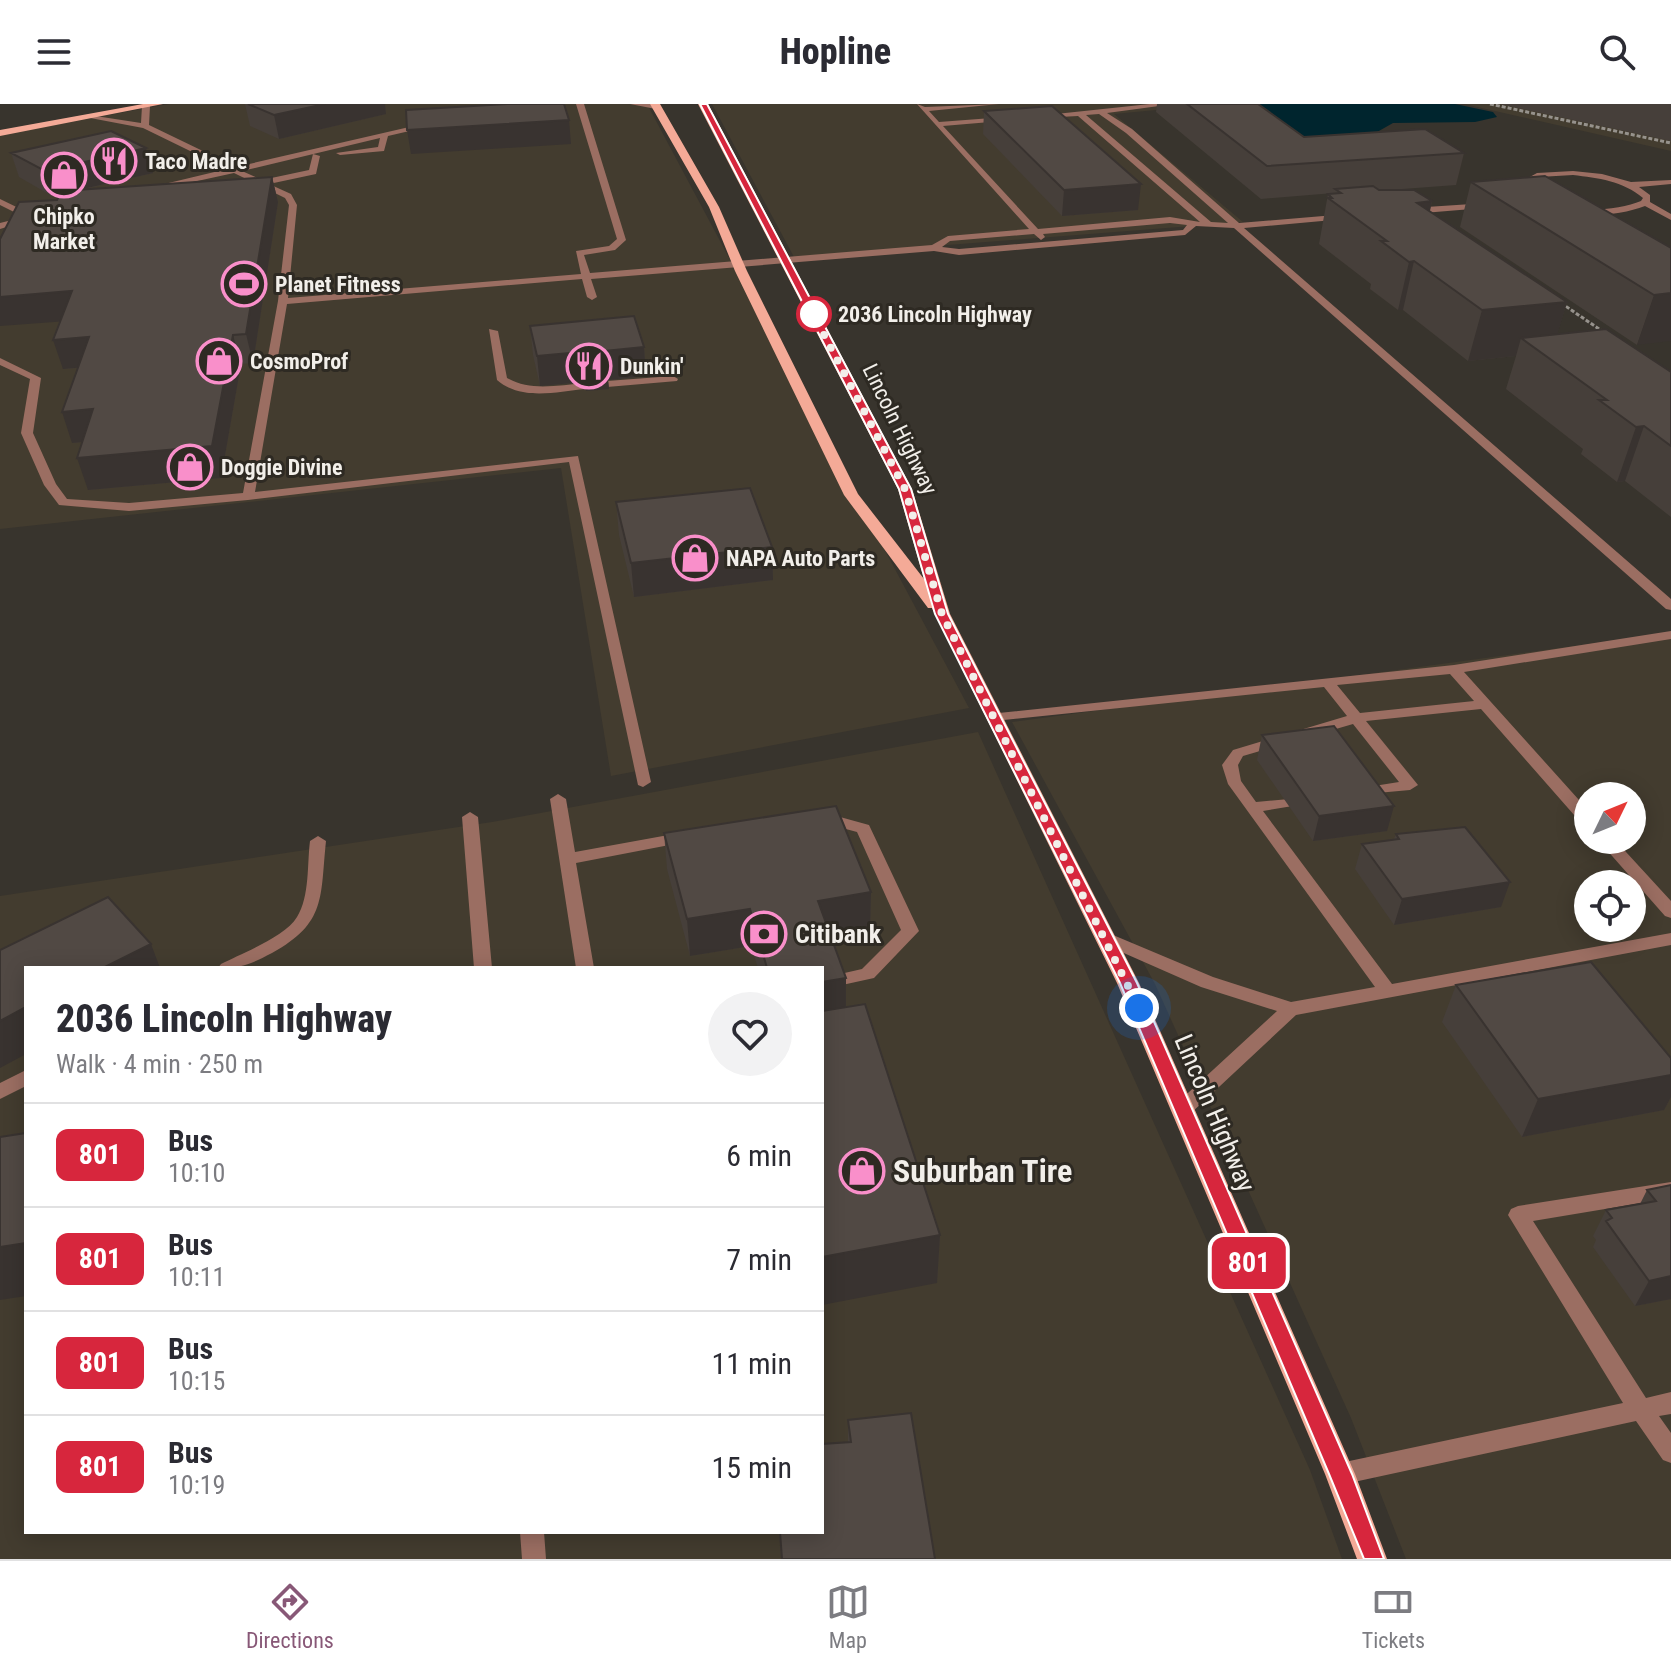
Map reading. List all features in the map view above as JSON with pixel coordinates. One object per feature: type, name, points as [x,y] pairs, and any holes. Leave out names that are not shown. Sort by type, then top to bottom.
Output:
[{"type":"main road","points":[[0,133],[158,104]]},
{"type":"main road","name":"Lincoln Highway","points":[[703,104],[905,489],[942,614],[1107,939],[1340,1474],[1372,1559]]},
{"type":"main road","name":"Lincoln Highway","points":[[655,106],[714,207],[851,495],[942,614]]},
{"type":"lane","points":[[580,104],[622,240],[612,248],[579,253],[592,297]]},
{"type":"lane","points":[[634,104],[655,106]]},
{"type":"lane","points":[[921,106],[995,104]]},
{"type":"lane","points":[[1061,104],[1100,112],[1129,131],[1240,225],[1671,606]]},
{"type":"lane","points":[[1030,117],[1170,104]]},
{"type":"lane","points":[[145,126],[146,106]]},
{"type":"lane","points":[[921,106],[1047,244]]},
{"type":"lane","points":[[1079,113],[1209,225]]},
{"type":"lane","points":[[89,117],[145,126],[265,182],[287,195],[293,205],[283,301],[248,496]]},
{"type":"lane","points":[[569,117],[584,117]]},
{"type":"lane","points":[[937,124],[1015,118]]},
{"type":"lane","points":[[147,191],[445,122]]},
{"type":"lane","points":[[311,154],[381,149],[385,134]]},
{"type":"lane","points":[[265,182],[313,172],[311,154]]},
{"type":"lane","points":[[1534,200],[1522,190],[1521,184],[1537,175],[1573,173],[1629,185],[1671,182]]},
{"type":"lane","points":[[1518,202],[1534,200],[1562,208],[1604,213],[1637,208],[1645,203],[1647,197],[1629,185]]},
{"type":"lane","points":[[259,197],[287,195]]},
{"type":"lane","points":[[0,202],[32,218]]},
{"type":"lane","points":[[1645,203],[1671,217]]},
{"type":"lane","points":[[1396,212],[1488,204]]},
{"type":"lane","points":[[1562,208],[1586,223]]},
{"type":"lane","points":[[0,226],[47,215]]},
{"type":"lane","points":[[934,248],[948,239],[1170,220],[1193,225],[1240,225],[1351,216]]},
{"type":"lane","points":[[283,301],[934,248],[959,252],[1185,232],[1193,225]]},
{"type":"lane","points":[[493,331],[502,380],[510,386],[525,391],[585,386]]},
{"type":"lane","points":[[0,361],[36,378],[27,433],[50,485],[63,502],[129,507],[574,458],[643,782]]},
{"type":"lane","points":[[607,384],[673,379]]},
{"type":"lane","points":[[994,717],[1454,669],[1671,635]]},
{"type":"lane","points":[[1454,669],[1574,804]]},
{"type":"lane","points":[[1328,683],[1410,785],[1344,794]]},
{"type":"lane","points":[[1387,991],[1233,781],[1230,765],[1238,753],[1356,718],[1486,704]]},
{"type":"lane","points":[[558,799],[585,966]]},
{"type":"lane","points":[[1252,807],[1315,799]]},
{"type":"lane","points":[[808,814],[863,829],[910,931],[868,974],[833,981]]},
{"type":"lane","points":[[470,817],[483,966]]},
{"type":"lane","points":[[568,859],[703,834]]},
{"type":"lane","points":[[231,966],[280,939],[303,921],[312,895],[318,841]]},
{"type":"lane","points":[[1619,854],[1671,912]]},
{"type":"lane","points":[[1107,939],[1207,982],[1291,1009],[1671,939]]},
{"type":"lane","points":[[1183,1109],[1291,1009]]},
{"type":"lane","points":[[0,1092],[24,1078]]},
{"type":"lane","points":[[1671,1190],[1518,1215],[1640,1409],[1671,1452]]},
{"type":"lane","points":[[1340,1474],[1671,1403]]},
{"type":"lane","points":[[532,1534],[534,1559]]},
{"type":"path","points":[[1490,104],[1671,143]]},
{"type":"path","points":[[1555,299],[1605,332]]},
{"type":"shaded area","points":[[169,104],[647,104],[969,708],[611,776],[561,468],[0,529],[0,135]]},
{"type":"shaded area","points":[[712,104],[1219,104],[1114,114],[1243,222],[794,257]]},
{"type":"shaded area","points":[[1464,104],[1671,104],[1671,151]]},
{"type":"shaded area","points":[[1671,633],[1671,1559],[1406,1559],[1351,1418],[1155,984],[1012,722]]},
{"type":"shaded area","points":[[978,732],[1310,1470],[1342,1559],[0,1559],[0,896],[492,822]]},
{"type":"water","points":[[1245,104],[1455,104],[1493,112],[1497,117],[1475,122],[1393,123],[1333,157]]},
{"type":"building","points":[[248,104],[325,104],[274,115]]},
{"type":"building","points":[[564,104],[569,120],[407,130],[406,110]]},
{"type":"building","points":[[1187,104],[1258,104],[1304,137],[1425,129],[1464,153],[1267,166]]},
{"type":"building","points":[[1052,106],[1141,184],[1064,190],[984,111]]},
{"type":"building","points":[[111,131],[146,148],[45,171],[11,153]]},
{"type":"building","points":[[1545,176],[1671,248],[1671,293],[1654,295],[1471,182]]},
{"type":"building","points":[[272,177],[246,334],[233,335],[212,446],[77,458],[93,409],[62,412],[89,337],[53,340],[72,291],[0,297],[0,239],[19,202],[57,200],[61,191]]},
{"type":"building","points":[[1373,186],[1379,190],[1414,190],[1432,201],[1417,203],[1567,302],[1482,310],[1414,261],[1409,262],[1381,241],[1387,241],[1328,198],[1332,198],[1328,194],[1341,193],[1335,189]]},
{"type":"building","points":[[634,316],[644,347],[603,351],[606,359],[583,361],[580,352],[537,356],[530,326]]},
{"type":"building","points":[[1606,329],[1671,372],[1671,446],[1644,426],[1636,427],[1599,400],[1607,400],[1521,338]]},
{"type":"building","points":[[750,488],[772,547],[631,563],[616,502]]},
{"type":"building","points":[[1334,726],[1394,806],[1319,816],[1262,735]]},
{"type":"building","name":"Citibank","points":[[836,806],[871,892],[818,901],[846,978],[824,982],[824,966],[766,966],[750,909],[687,919],[664,833]]},
{"type":"building","points":[[1465,827],[1510,882],[1402,899],[1362,844],[1399,839],[1396,834]]},
{"type":"building","points":[[108,897],[151,944],[107,966],[24,966],[24,1008],[0,1021],[0,950]]},
{"type":"building","points":[[1591,962],[1671,1058],[1671,1075],[1538,1099],[1456,985]]},
{"type":"building","name":"Suburban Tire","points":[[865,1004],[940,1235],[824,1257],[824,1011]]},
{"type":"building","points":[[24,1133],[24,1243],[0,1247],[0,1137]]},
{"type":"building","points":[[1671,1185],[1671,1276],[1649,1281],[1606,1221],[1612,1218],[1606,1210],[1656,1201],[1647,1190]]},
{"type":"building","points":[[911,1413],[935,1559],[782,1559],[780,1534],[824,1534],[824,1444],[851,1442],[848,1420]]},
{"type":"bus line","name":"801","points":[[703,104],[905,489],[942,614],[1128,983],[1340,1474],[1372,1559]]},
{"type":"place","name":"Taco Madre","points":[[114,161]]},
{"type":"place","name":"Chipko Market","points":[[64,175]]},
{"type":"place","name":"Planet Fitness","points":[[244,284]]},
{"type":"place","name":"2036 Lincoln Highway","points":[[814,314]]},
{"type":"place","name":"CosmoProf","points":[[219,361]]},
{"type":"place","name":"Dunkin'","points":[[589,366]]},
{"type":"place","name":"Doggie Divine","points":[[190,467]]},
{"type":"place","name":"NAPA Auto Parts","points":[[695,558]]},
{"type":"place","name":"Citibank","points":[[764,934]]},
{"type":"place","name":"Suburban Tire","points":[[862,1171]]},
{"type":"route","points":[[814,314],[812,312],[905,489],[942,614],[1139,1008]]}]
